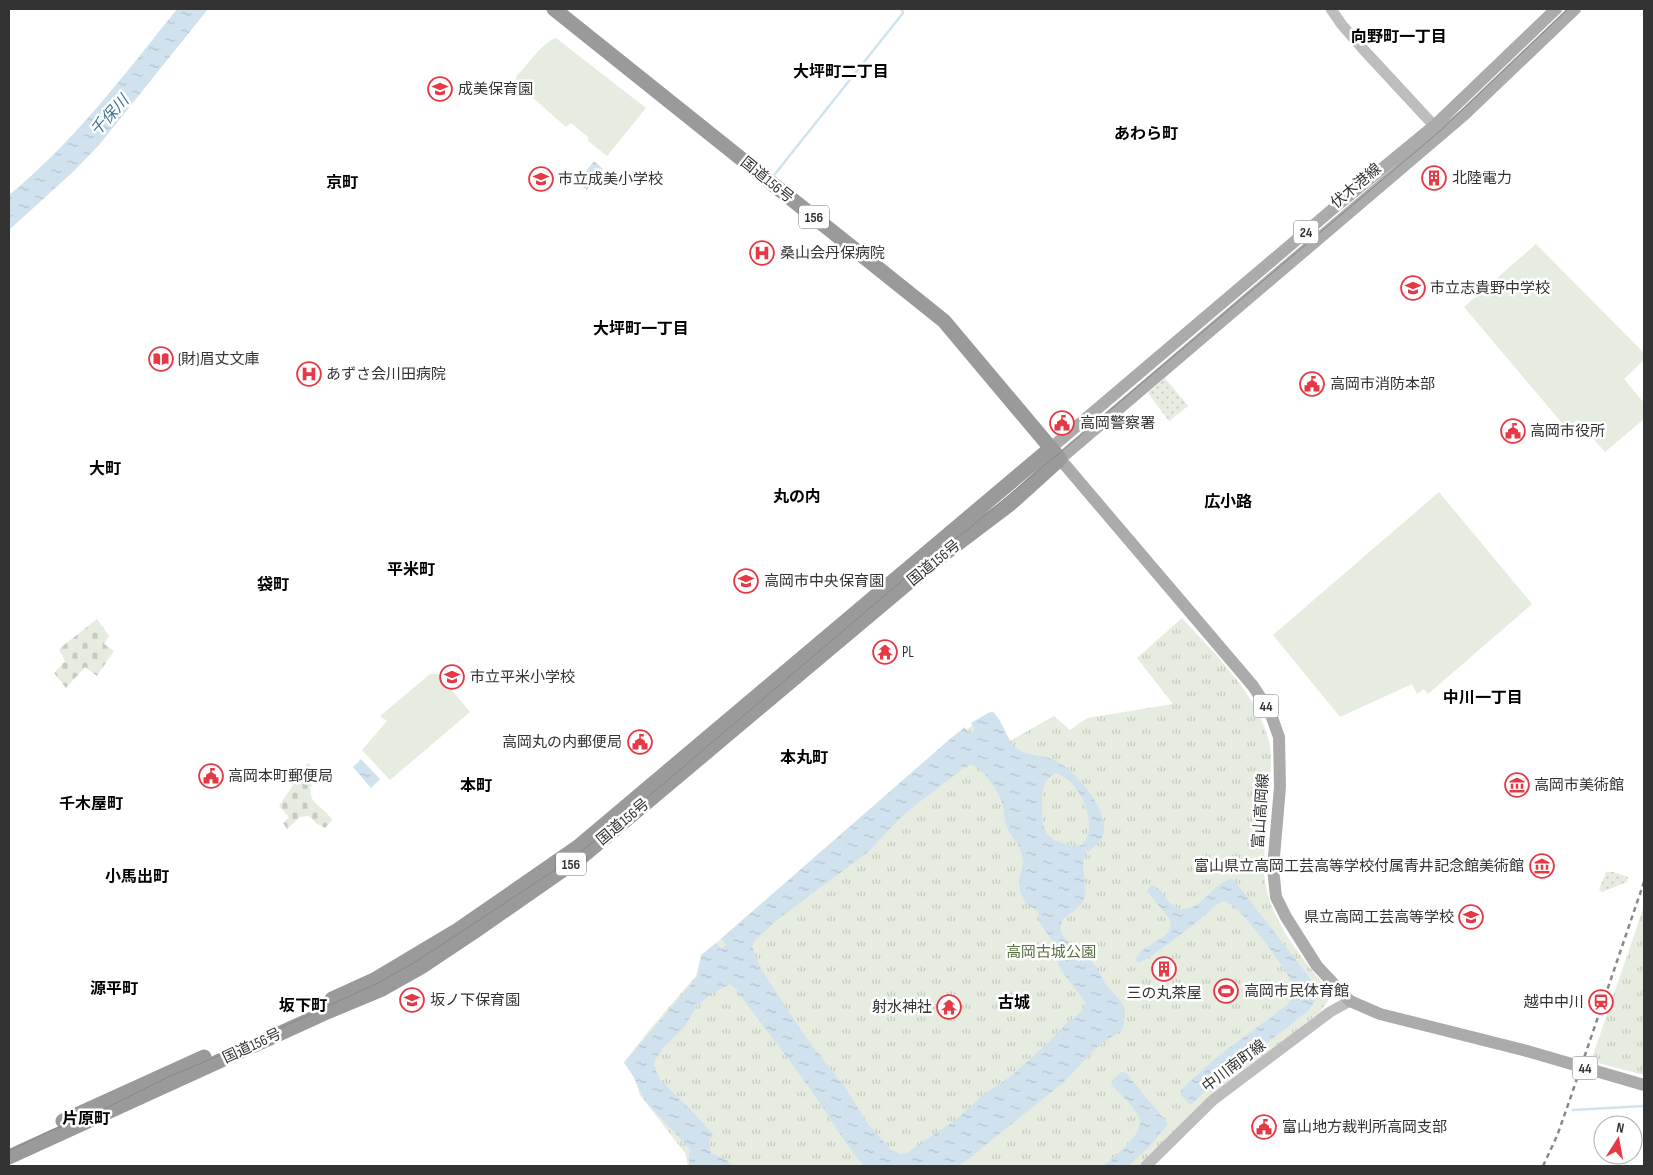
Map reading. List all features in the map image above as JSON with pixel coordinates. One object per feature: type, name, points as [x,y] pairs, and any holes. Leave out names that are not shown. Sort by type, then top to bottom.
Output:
[{"type":"highway","name":"国道156号","points":[[554,9],[944,321],[1056,454]]},
{"type":"highway","name":"国道156号","points":[[9,1146],[131,1089],[242,1042],[376,980],[470,922],[584,842],[1056,454]]},
{"type":"highway","name":"国道156号","points":[[9,1157],[382,989],[421,967],[475,931],[584,855],[928,566],[1010,504],[1056,454]]},
{"type":"main road","points":[[1331,9],[1363,50],[1438,130]]},
{"type":"main road","name":"伏木港線","points":[[1438,130],[1556,9]]},
{"type":"main road","name":"伏木港線","points":[[1056,454],[1334,208],[1438,130],[1575,9]]},
{"type":"main road","name":"富山高岡線","points":[[1056,454],[1253,686],[1270,712],[1279,736],[1281,768],[1272,868],[1276,897],[1286,917],[1317,966],[1350,1001],[1380,1014],[1527,1051],[1644,1085]]},
{"type":"main road","name":"中川南町線","points":[[1146,1166],[1213,1100],[1330,1012],[1350,1001]]},
{"type":"green space","points":[[556,38],[646,108],[607,156],[588,141],[588,137],[571,123],[566,127],[515,82],[517,76],[535,54]]},
{"type":"green space","points":[[1536,244],[1644,353],[1644,360],[1624,379],[1644,403],[1644,419],[1605,452],[1577,420],[1567,429],[1464,307]]},
{"type":"green space","points":[[1165,378],[1188,406],[1169,421],[1148,393]]},
{"type":"green space","points":[[1439,492],[1532,604],[1428,694],[1424,689],[1417,694],[1412,684],[1340,717],[1273,635]]},
{"type":"green space","name":"高岡古城公園","points":[[1182,618],[1245,691],[1255,707],[1269,741],[1271,777],[1264,853],[1266,884],[1277,918],[1296,949],[1329,991],[1328,1001],[1320,1012],[1215,1094],[1181,1124],[1140,1166],[688,1166],[685,1153],[640,1095],[635,1079],[624,1062],[696,976],[701,956],[916,769],[988,713],[991,712],[1010,741],[1054,716],[1070,730],[1087,718],[1173,704],[1137,658]]},
{"type":"green space","points":[[97,619],[109,636],[104,644],[114,651],[97,676],[85,667],[66,688],[54,673],[65,661],[59,649]]},
{"type":"green space","points":[[430,674],[438,674],[470,712],[390,780],[362,750],[387,721],[380,716]]},
{"type":"green space","points":[[308,763],[313,768],[317,767],[318,774],[316,780],[313,779],[309,783],[313,786],[310,787],[311,796],[315,803],[332,820],[325,828],[317,824],[309,816],[300,817],[287,829],[283,823],[289,817],[279,806]]},
{"type":"green space","points":[[1606,872],[1613,872],[1628,877],[1627,882],[1602,892],[1599,890]]},
{"type":"green space","points":[[1644,906],[1644,1075],[1591,1061]]},
{"type":"water","name":"千保川","points":[[177,9],[208,9],[99,145],[74,171],[9,230],[9,195],[77,130]]},
{"type":"water","points":[[594,161],[603,169],[587,190],[577,183]]},
{"type":"water","points":[[993,712],[997,716],[1009,740],[1016,748],[1025,753],[1056,761],[1072,773],[1090,793],[1102,815],[1104,825],[1102,838],[1088,852],[1082,844],[1087,836],[1089,826],[1088,815],[1079,792],[1064,776],[1055,773],[1045,783],[1042,792],[1042,807],[1045,831],[1052,839],[1058,842],[1082,845],[1087,852],[1083,864],[1085,896],[1078,907],[1062,920],[1060,931],[1071,945],[1093,963],[1105,983],[1122,1004],[1125,1014],[1122,1030],[1098,1046],[1064,1082],[958,1166],[864,1166],[843,1139],[793,1064],[730,984],[711,994],[696,1007],[685,1026],[663,1048],[654,1062],[654,1067],[661,1081],[712,1133],[713,1135],[708,1143],[711,1153],[728,1161],[733,1166],[690,1166],[690,1149],[645,1101],[632,1074],[624,1063],[697,977],[701,955],[716,943],[721,949],[726,945],[721,939],[950,739],[965,727],[969,734],[975,730],[971,723]],"holes":[[[970,765],[975,767],[990,781],[998,795],[1004,808],[1006,825],[1022,854],[1023,864],[1019,883],[1023,898],[1026,903],[1038,912],[1040,923],[1057,947],[1058,962],[1061,970],[1086,1003],[1082,1011],[1010,1077],[984,1094],[957,1119],[907,1153],[900,1154],[890,1149],[868,1124],[844,1086],[804,1035],[761,969],[752,946],[755,940],[777,920],[868,852],[913,807],[961,770]]]},
{"type":"water","points":[[361,759],[380,779],[371,788],[353,767]]},
{"type":"water","points":[[1233,879],[1316,986],[1317,996],[1308,1011],[1215,1083],[1190,1105],[1180,1094],[1182,1089],[1217,1057],[1287,1005],[1293,997],[1294,988],[1278,960],[1243,915],[1224,901],[1220,902],[1168,944],[1138,963],[1136,960],[1138,955],[1164,936],[1171,926],[1169,918],[1147,891],[1151,885],[1156,887],[1170,903],[1178,909],[1184,909],[1198,904],[1221,884]]},
{"type":"water","points":[[1121,1072],[1126,1073],[1168,1124],[1149,1147],[1128,1166],[1104,1166],[1134,1137],[1140,1124],[1134,1109],[1111,1084]]},
{"type":"waterway","points":[[775,174],[903,13],[902,9]]},
{"type":"waterway","points":[[1573,1110],[1644,1106]]},
{"type":"tram line","points":[[9,1151],[52,1130],[90,1116],[166,1078],[237,1048],[380,982],[420,959],[570,860],[615,825],[931,556],[966,531],[1057,455],[1440,131],[1568,9]]},
{"type":"railway","points":[[1543,1166],[1557,1136],[1644,882]]},
{"type":"place","name":"成美保育園","points":[[440,89]]},
{"type":"place","name":"北陸電力","points":[[1434,178]]},
{"type":"place","name":"市立成美小学校","points":[[541,179]]},
{"type":"place","name":"桑山会丹保病院","points":[[762,253]]},
{"type":"place","name":"市立志貴野中学校","points":[[1413,288]]},
{"type":"place","name":"(財)眉丈文庫","points":[[161,359]]},
{"type":"place","name":"あずさ会川田病院","points":[[309,374]]},
{"type":"place","name":"高岡市消防本部","points":[[1312,384]]},
{"type":"place","name":"高岡警察署","points":[[1062,423]]},
{"type":"place","name":"高岡市役所","points":[[1513,431]]},
{"type":"place","name":"高岡市中央保育園","points":[[746,581]]},
{"type":"place","name":"PL","points":[[885,652]]},
{"type":"place","name":"市立平米小学校","points":[[452,677]]},
{"type":"place","name":"高岡丸の内郵便局","points":[[640,742]]},
{"type":"place","name":"高岡本町郵便局","points":[[211,776]]},
{"type":"place","name":"高岡市美術館","points":[[1517,785]]},
{"type":"place","name":"富山県立高岡工芸高等学校付属青井記念館美術館","points":[[1542,866]]},
{"type":"place","name":"県立高岡工芸高等学校","points":[[1471,917]]},
{"type":"place","name":"三の丸茶屋","points":[[1164,969]]},
{"type":"place","name":"高岡市民体育館","points":[[1226,991]]},
{"type":"place","name":"坂ノ下保育園","points":[[412,1000]]},
{"type":"place","name":"越中中川","points":[[1601,1002]]},
{"type":"place","name":"射水神社","points":[[949,1007]]},
{"type":"place","name":"富山地方裁判所高岡支部","points":[[1264,1127]]},
{"type":"district","name":"向野町一丁目","points":[[1399,37]]},
{"type":"district","name":"大坪町二丁目","points":[[841,72]]},
{"type":"district","name":"あわら町","points":[[1146,134]]},
{"type":"district","name":"京町","points":[[342,183]]},
{"type":"district","name":"大坪町一丁目","points":[[641,329]]},
{"type":"district","name":"大町","points":[[105,469]]},
{"type":"district","name":"丸の内","points":[[797,497]]},
{"type":"district","name":"広小路","points":[[1228,502]]},
{"type":"district","name":"平米町","points":[[411,570]]},
{"type":"district","name":"袋町","points":[[273,585]]},
{"type":"district","name":"中川一丁目","points":[[1483,698]]},
{"type":"district","name":"本丸町","points":[[804,758]]},
{"type":"district","name":"本町","points":[[476,786]]},
{"type":"district","name":"千木屋町","points":[[91,804]]},
{"type":"district","name":"小馬出町","points":[[137,877]]},
{"type":"district","name":"源平町","points":[[114,989]]},
{"type":"district","name":"古城","points":[[1014,1003]]},
{"type":"district","name":"坂下町","points":[[303,1006]]},
{"type":"district","name":"片原町","points":[[86,1119]]}]
